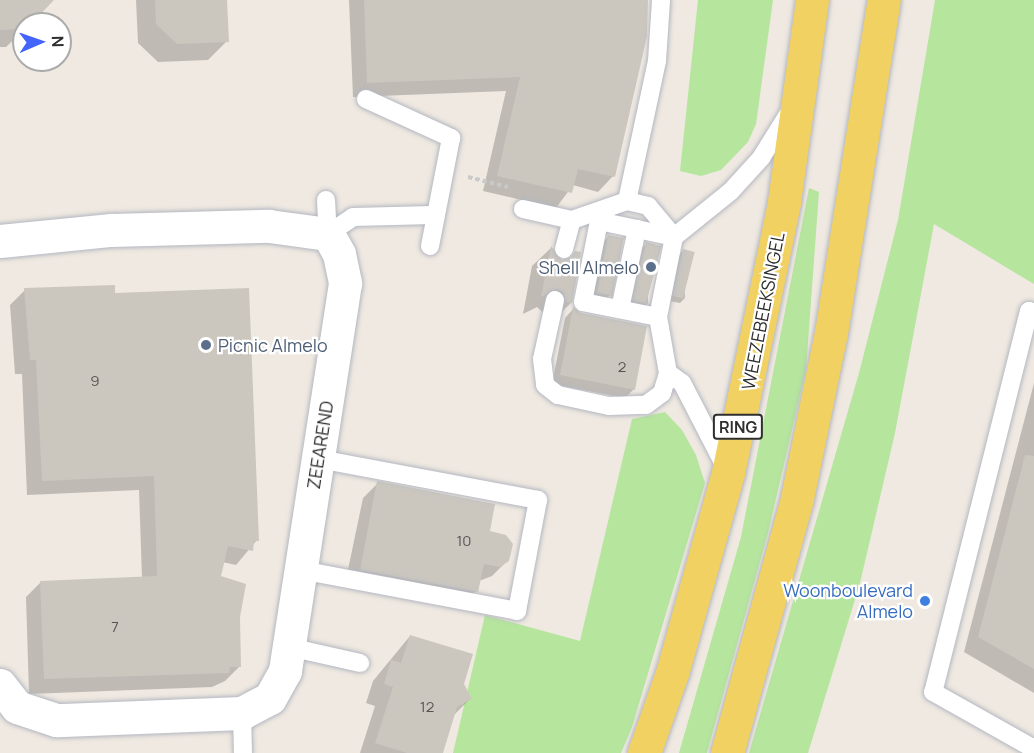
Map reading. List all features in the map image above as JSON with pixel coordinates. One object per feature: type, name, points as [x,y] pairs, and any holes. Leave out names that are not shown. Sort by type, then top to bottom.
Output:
[{"type":"main road","name":"WEEZEBEEKSINGEL","points":[[644,753],[673,670],[728,473],[762,322],[801,93],[812,0]]},
{"type":"main road","points":[[727,753],[797,498],[831,333],[884,0]]},
{"type":"street","points":[[0,241],[111,230],[269,226],[328,234]]},
{"type":"street","name":"ZEEAREND","points":[[0,685],[17,707],[56,720],[242,712],[270,698],[285,671],[345,283],[339,254],[328,234]]},
{"type":"lane","points":[[627,201],[657,61],[661,0]]},
{"type":"lane","points":[[555,300],[542,359],[545,385],[558,395],[609,406],[646,405],[662,393],[668,373],[658,317],[674,237],[731,191],[761,158],[801,93]]},
{"type":"lane","points":[[366,99],[452,138],[434,215],[430,246]]},
{"type":"lane","points":[[326,200],[328,234]]},
{"type":"lane","points":[[523,209],[572,220],[627,201],[648,206],[674,237]]},
{"type":"lane","points":[[328,234],[352,218],[434,215]]},
{"type":"lane","points":[[564,249],[572,220]]},
{"type":"lane","points":[[658,317],[583,302],[599,221],[674,237]]},
{"type":"lane","points":[[620,309],[637,229]]},
{"type":"lane","points":[[1034,313],[1029,310],[933,692],[1034,748]]},
{"type":"lane","points":[[668,373],[682,383],[728,473]]},
{"type":"lane","points":[[301,570],[517,611],[538,500],[318,459]]},
{"type":"lane","points":[[289,647],[360,663]]},
{"type":"lane","points":[[242,712],[243,753]]},
{"type":"green space","points":[[698,0],[773,0],[756,124],[748,142],[721,170],[701,176],[680,171]]},
{"type":"green space","points":[[935,0],[1034,0],[1034,284],[934,224],[895,433],[860,583],[808,753],[749,753],[859,373],[898,220]]},
{"type":"green space","points":[[809,188],[819,192],[806,370],[768,533],[707,753],[679,753],[741,537]]},
{"type":"green space","points":[[665,412],[682,430],[696,455],[705,483],[632,727],[621,753],[453,753],[485,615],[580,641],[632,419]]},
{"type":"building","points":[[0,0],[54,0],[42,12],[12,12],[12,30],[0,30]]},
{"type":"building","points":[[155,0],[227,0],[229,42],[177,44],[156,24]]},
{"type":"building","points":[[364,0],[648,0],[647,36],[615,177],[578,169],[572,193],[497,176],[520,77],[367,83]]},
{"type":"building","points":[[608,235],[624,238],[612,296],[597,293]]},
{"type":"building","points":[[646,242],[661,246],[646,304],[630,300]]},
{"type":"building","points":[[551,246],[562,260],[571,257],[575,251],[581,252],[572,303],[566,302],[563,292],[557,289],[541,297]]},
{"type":"building","points":[[683,249],[695,252],[683,298],[671,296]]},
{"type":"building","points":[[115,285],[115,293],[249,288],[259,541],[254,541],[253,551],[228,546],[221,576],[246,584],[240,617],[241,667],[230,667],[229,673],[44,679],[40,581],[157,576],[154,476],[42,481],[36,360],[30,360],[24,288]]},
{"type":"building","points":[[573,307],[581,313],[647,326],[635,390],[560,375]]},
{"type":"building","points":[[1025,455],[1034,456],[1034,669],[978,637]]},
{"type":"building","points":[[377,481],[495,504],[490,531],[506,535],[513,544],[509,561],[500,567],[484,564],[478,592],[360,570]]},
{"type":"building","points":[[410,635],[473,654],[464,684],[472,699],[457,707],[443,753],[407,753],[375,743],[393,687],[384,684],[391,660],[401,663]]},
{"type":"place","name":"Shell Almelo","points":[[651,267]]},
{"type":"place","name":"Picnic Almelo","points":[[206,345]]},
{"type":"place","name":"Woonboulevard Almelo","points":[[925,601]]}]
